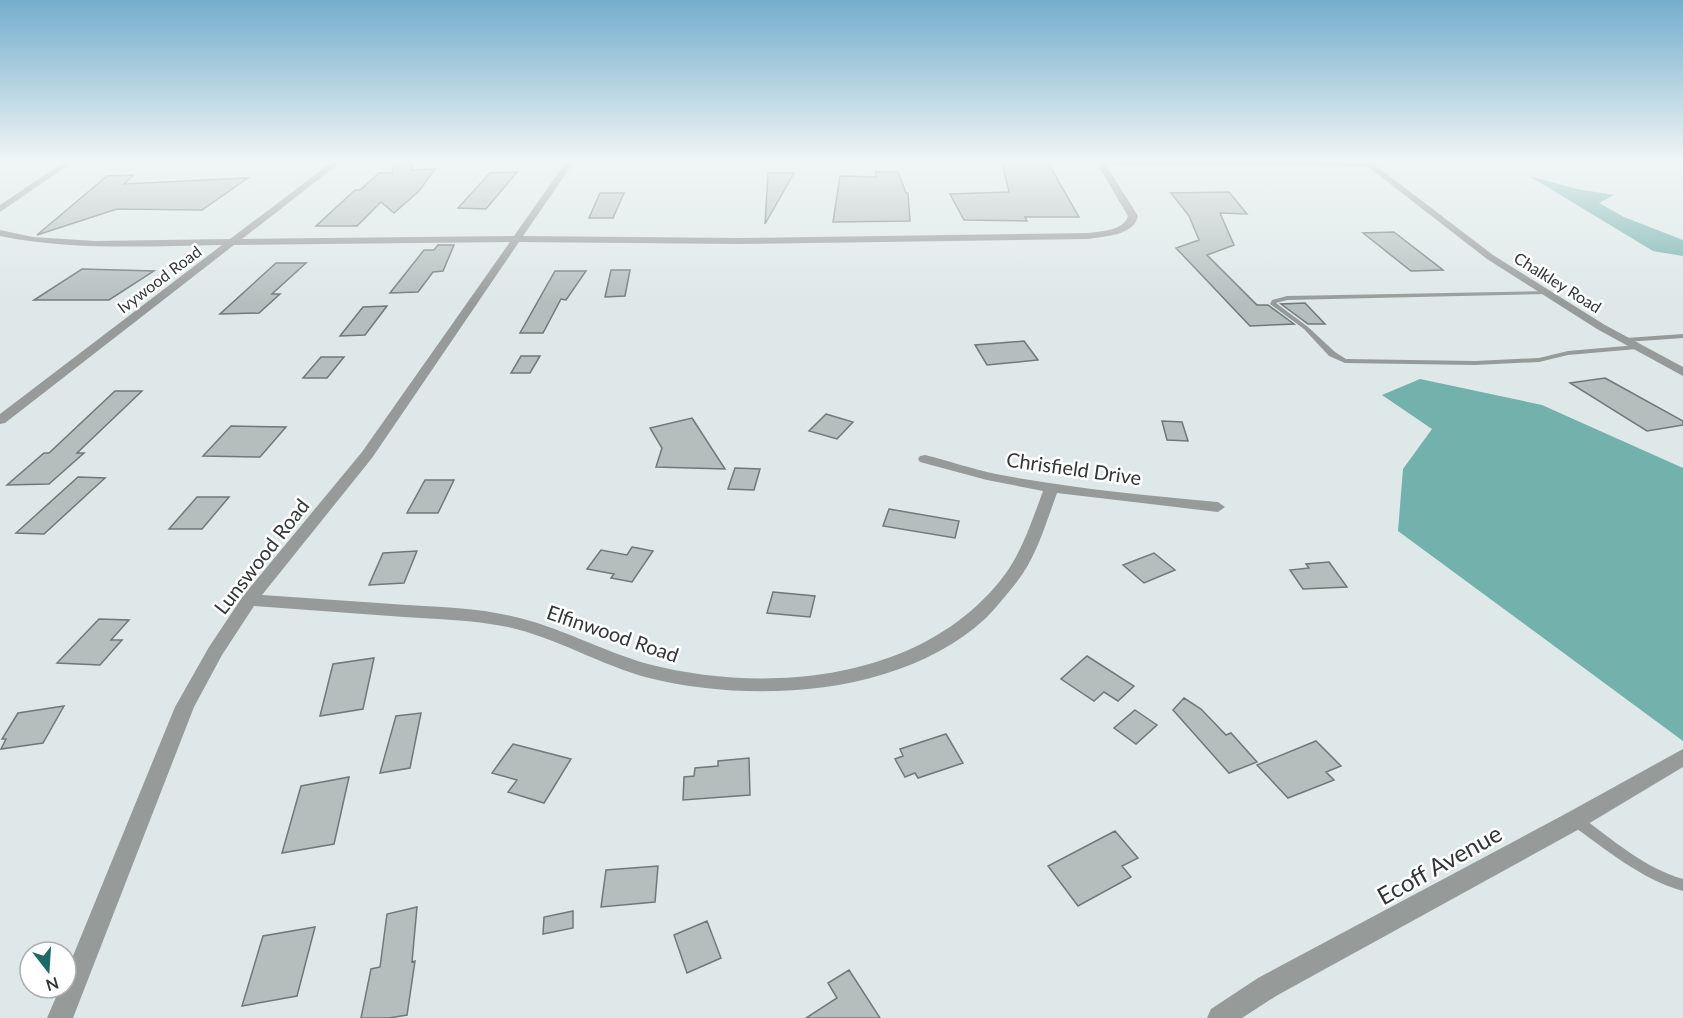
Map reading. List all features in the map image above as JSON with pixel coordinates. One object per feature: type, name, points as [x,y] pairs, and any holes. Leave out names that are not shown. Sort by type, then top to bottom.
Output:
[{"type":"street","name":"Ivywood Road","points":[[0,420],[273,210]]},
{"type":"street","name":"Lunswood Road","points":[[60,1018],[185,707],[215,652],[249,600],[368,455],[537,210]]},
{"type":"street","points":[[0,233],[33,240],[75,243],[516,240],[599,242],[1088,236],[1121,230],[1129,226],[1133,216],[1129,210]]},
{"type":"street","name":"Chalkley Road","points":[[1428,210],[1490,257],[1546,293],[1683,372]]},
{"type":"street","name":"Chrisfield Drive","points":[[925,459],[993,477],[1052,488],[1218,507]]},
{"type":"street","name":"Elfinwood Road","points":[[249,600],[483,616],[551,632],[645,670],[681,679],[772,686],[819,681],[864,672],[906,659],[936,645],[964,626],[987,606],[1010,580],[1027,553],[1052,488]]},
{"type":"street","name":"Ecoff Avenue","points":[[1220,1018],[1268,987],[1575,820],[1683,757]]},
{"type":"lane","points":[[1546,293],[1287,298],[1274,301],[1273,304],[1306,328],[1332,354],[1345,361],[1475,363],[1539,360],[1568,353],[1637,347]]},
{"type":"lane","points":[[1626,340],[1683,336]]},
{"type":"lane","points":[[1575,820],[1654,873],[1674,884],[1683,885]]},
{"type":"shaded area","points":[[1584,210],[1611,210],[1683,240],[1683,256],[1653,251]]},
{"type":"shaded area","points":[[1420,379],[1542,405],[1683,468],[1683,741],[1398,531],[1403,469],[1432,429],[1382,395]]},
{"type":"building","points":[[67,210],[115,210],[37,235]]},
{"type":"building","points":[[334,210],[373,210],[357,226],[316,226]]},
{"type":"building","points":[[593,210],[617,210],[613,218],[589,218]]},
{"type":"building","points":[[766,210],[773,210],[765,224]]},
{"type":"building","points":[[835,210],[909,210],[910,221],[833,222]]},
{"type":"building","points":[[958,210],[1075,210],[1079,217],[1025,217],[1027,221],[964,220]]},
{"type":"building","points":[[1184,210],[1243,210],[1247,214],[1220,213],[1234,245],[1207,255],[1257,305],[1268,305],[1294,324],[1250,326],[1176,248],[1199,240]]},
{"type":"building","points":[[1394,232],[1443,270],[1411,271],[1363,233]]},
{"type":"building","points":[[438,245],[454,245],[443,271],[433,272],[418,292],[390,293],[424,250],[434,250]]},
{"type":"building","points":[[276,263],[306,263],[272,294],[280,294],[259,313],[220,314]]},
{"type":"building","points":[[82,269],[154,271],[109,300],[34,300]]},
{"type":"building","points":[[611,270],[630,270],[625,296],[605,297]]},
{"type":"building","points":[[555,271],[586,271],[566,300],[561,299],[543,333],[520,333]]},
{"type":"building","points":[[1305,303],[1325,324],[1308,324],[1281,304]]},
{"type":"building","points":[[387,306],[365,335],[340,336],[363,307]]},
{"type":"building","points":[[1024,341],[1038,360],[987,365],[975,345]]},
{"type":"building","points":[[521,356],[540,356],[530,373],[511,373]]},
{"type":"building","points":[[321,357],[344,357],[327,378],[303,378]]},
{"type":"building","points":[[1605,378],[1683,421],[1683,425],[1647,431],[1570,383]]},
{"type":"building","points":[[115,391],[142,391],[77,453],[84,453],[49,484],[7,485],[44,453],[49,453]]},
{"type":"building","points":[[826,414],[853,422],[837,439],[809,431]]},
{"type":"building","points":[[692,418],[725,469],[656,467],[662,448],[650,428]]},
{"type":"building","points":[[1162,421],[1182,422],[1188,441],[1167,440]]},
{"type":"building","points":[[231,426],[286,427],[260,457],[203,456]]},
{"type":"building","points":[[735,468],[760,469],[754,490],[728,489]]},
{"type":"building","points":[[78,477],[105,478],[44,534],[16,533]]},
{"type":"building","points":[[425,480],[454,480],[438,513],[407,513]]},
{"type":"building","points":[[197,497],[229,497],[202,529],[169,529]]},
{"type":"building","points":[[889,509],[959,521],[955,538],[883,526]]},
{"type":"building","points":[[632,547],[653,551],[632,582],[611,578],[614,574],[587,569],[601,550],[627,555]]},
{"type":"building","points":[[417,551],[404,583],[369,585],[383,553]]},
{"type":"building","points":[[1154,553],[1175,570],[1144,583],[1123,565]]},
{"type":"building","points":[[1329,562],[1347,587],[1303,589],[1290,570],[1309,568],[1306,564]]},
{"type":"building","points":[[773,592],[815,596],[810,617],[767,613]]},
{"type":"building","points":[[99,619],[129,620],[111,640],[122,640],[100,665],[57,663]]},
{"type":"building","points":[[1087,656],[1134,686],[1118,701],[1104,692],[1094,701],[1061,679]]},
{"type":"building","points":[[374,658],[363,709],[320,716],[333,664]]},
{"type":"building","points":[[1184,698],[1201,709],[1226,735],[1231,733],[1257,762],[1229,773],[1173,710]]},
{"type":"building","points":[[64,706],[43,743],[1,749],[6,739],[2,739],[18,713]]},
{"type":"building","points":[[1135,710],[1157,725],[1136,744],[1114,728]]},
{"type":"building","points":[[421,713],[410,768],[380,773],[396,716]]},
{"type":"building","points":[[946,734],[963,763],[918,778],[915,773],[905,777],[895,759],[903,756],[900,749]]},
{"type":"building","points":[[1316,741],[1341,766],[1326,772],[1334,780],[1288,798],[1257,765]]},
{"type":"building","points":[[513,744],[571,759],[544,803],[508,792],[517,780],[492,773]]},
{"type":"building","points":[[749,758],[750,795],[683,800],[684,777],[694,776],[695,768],[718,766],[718,761]]},
{"type":"building","points":[[349,777],[334,844],[282,853],[301,786]]},
{"type":"building","points":[[1115,831],[1138,858],[1122,866],[1131,877],[1078,906],[1048,866]]},
{"type":"building","points":[[658,866],[655,902],[601,907],[606,870]]},
{"type":"building","points":[[417,907],[412,962],[415,961],[407,1015],[389,1018],[361,1018],[371,969],[380,967],[387,914]]},
{"type":"building","points":[[573,911],[573,928],[543,934],[544,917]]},
{"type":"building","points":[[707,921],[721,958],[687,973],[674,935]]},
{"type":"building","points":[[315,927],[297,996],[242,1006],[263,936]]},
{"type":"building","points":[[849,970],[880,1018],[806,1018],[837,998],[828,983]]}]
